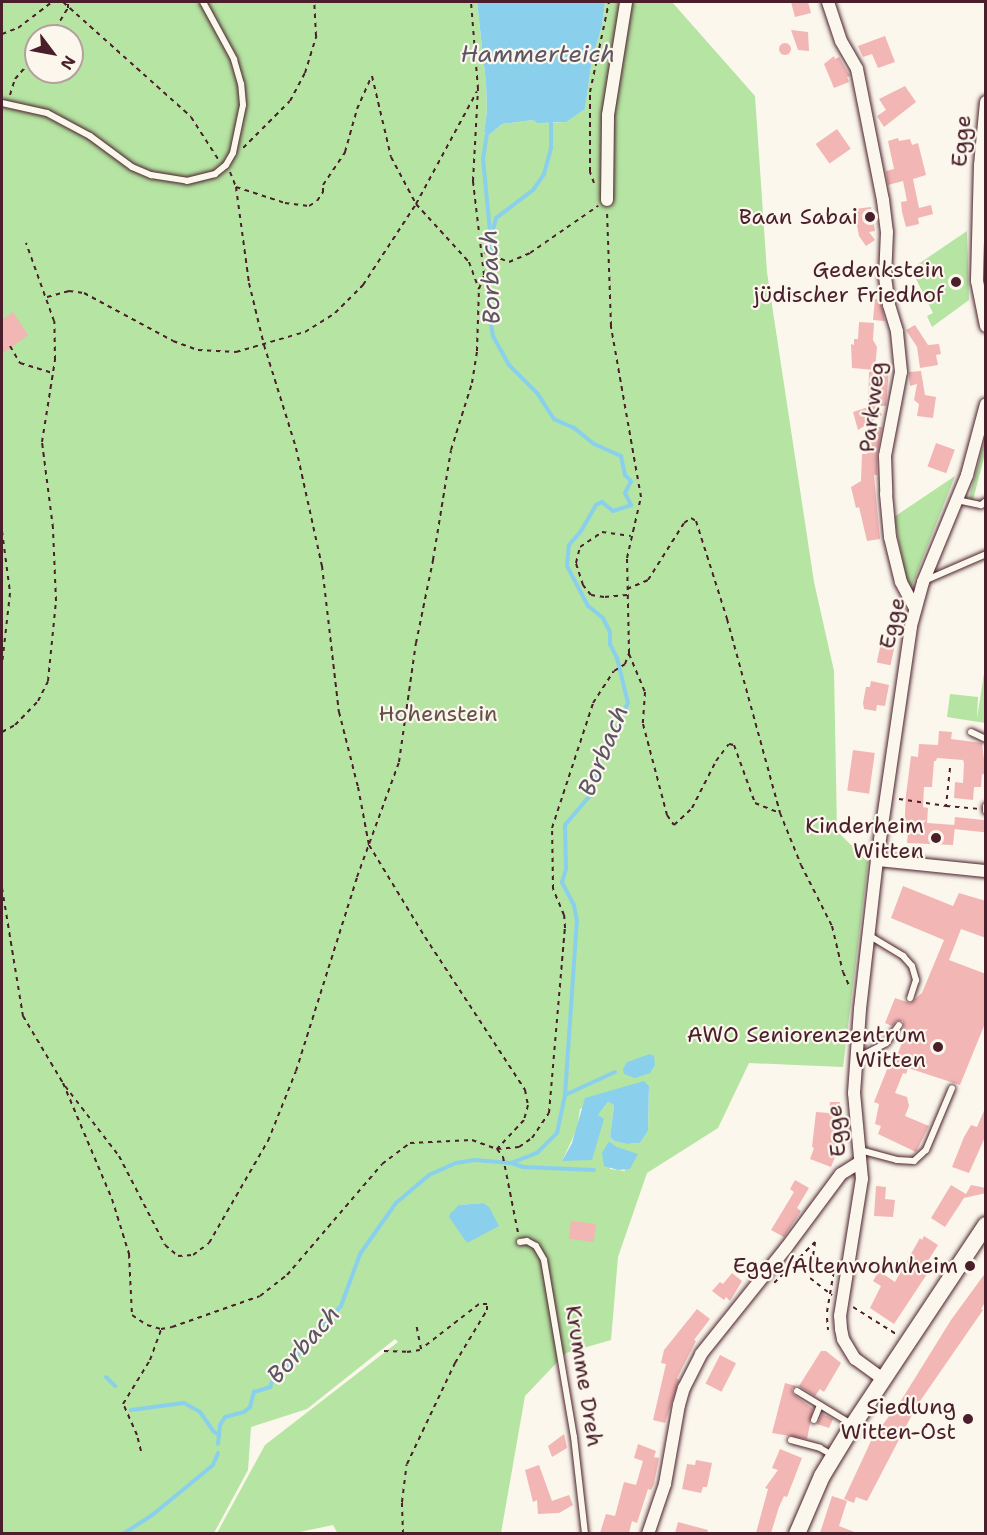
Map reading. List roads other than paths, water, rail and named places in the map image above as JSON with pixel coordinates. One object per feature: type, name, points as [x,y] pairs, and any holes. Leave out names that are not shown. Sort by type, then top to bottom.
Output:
[{"type":"main road","points":[[797,1533],[809,1502],[853,1425],[986,1225]]},
{"type":"street","points":[[607,200],[608,115],[626,2]]},
{"type":"street","name":"Parkweg","points":[[828,2],[841,41],[856,69],[883,200],[887,232],[885,277],[889,305],[897,332],[901,364],[885,456],[886,494],[890,537],[898,570],[915,608]]},
{"type":"street","name":"Egge","points":[[986,102],[980,165],[977,261],[977,281],[986,326]]},
{"type":"street","name":"Egge","points":[[883,1379],[855,1359],[843,1339],[840,1316],[860,1196],[860,1156],[855,1125],[860,1009],[877,860],[905,659],[915,608],[923,582],[968,475],[986,405]]},
{"type":"street","points":[[877,860],[986,871]]},
{"type":"street","points":[[648,1533],[665,1484],[684,1388],[710,1341],[841,1174],[860,1156]]},
{"type":"lane","points":[[4,103],[47,113],[90,136],[132,167],[150,175],[169,180],[197,180],[215,174],[226,165],[233,153],[242,120],[241,84],[222,33],[203,2]]},
{"type":"lane","points":[[977,261],[986,240]]},
{"type":"lane","points":[[957,500],[981,505],[986,501]]},
{"type":"lane","points":[[923,582],[986,554]]},
{"type":"lane","points":[[971,732],[986,739]]},
{"type":"lane","points":[[870,936],[903,956],[912,966],[916,980],[910,998]]},
{"type":"lane","points":[[857,1058],[886,1043],[899,1025]]},
{"type":"lane","points":[[860,1156],[914,1161],[926,1150],[952,1088]]},
{"type":"lane","name":"Krumme Dreh","points":[[520,1242],[527,1241],[536,1246],[544,1260],[574,1437],[585,1533]]},
{"type":"lane","points":[[797,1391],[853,1425]]},
{"type":"lane","points":[[814,1420],[820,1405]]},
{"type":"lane","points":[[791,1440],[819,1448],[834,1457]]},
{"type":"water","name":"Hammerteich","points":[[477,2],[605,2],[602,26],[592,59],[585,109],[566,122],[538,123],[533,120],[502,124],[489,135],[484,132],[487,111],[486,83]]},
{"type":"water","points":[[650,1054],[654,1056],[655,1065],[650,1073],[635,1078],[624,1074],[623,1069],[627,1062]]},
{"type":"water","points":[[644,1081],[649,1086],[648,1131],[640,1143],[627,1144],[614,1141],[610,1137],[614,1105],[608,1102],[598,1115],[604,1119],[592,1160],[562,1161],[572,1143],[585,1098]]},
{"type":"water","points":[[609,1141],[617,1147],[638,1154],[630,1169],[618,1170],[604,1166],[602,1153]]},
{"type":"water","points":[[483,1203],[489,1207],[499,1226],[467,1243],[449,1217],[450,1214],[459,1205]]},
{"type":"waterway","points":[[492,235],[496,218],[533,190],[544,174],[551,147],[551,123]]},
{"type":"waterway","name":"Borbach","points":[[218,1444],[220,1425],[225,1417],[244,1412],[250,1407],[254,1392],[270,1387],[277,1370],[293,1364],[303,1346],[341,1306],[360,1254],[396,1203],[429,1175],[456,1163],[475,1160],[511,1163],[537,1153],[557,1133],[565,1095],[577,921],[574,905],[562,882],[566,869],[565,825],[592,793],[599,757],[616,732],[628,703],[617,658],[610,644],[610,632],[603,618],[588,606],[567,566],[569,545],[581,531],[596,505],[602,502],[613,511],[631,505],[625,493],[631,481],[625,475],[621,456],[594,444],[574,428],[554,419],[538,394],[509,365],[493,336],[489,314],[488,285],[492,252],[483,159],[487,134]]},
{"type":"waterway","points":[[565,1095],[615,1072]]},
{"type":"waterway","points":[[511,1163],[523,1167],[594,1170]]},
{"type":"waterway","points":[[106,1377],[115,1386]]},
{"type":"waterway","points":[[131,1410],[184,1403],[200,1412],[214,1432],[218,1434]]},
{"type":"waterway","name":"Borbach","points":[[123,1534],[151,1516],[213,1465],[218,1453]]},
{"type":"place","name":"Baan Sabai","points":[[870,217]]},
{"type":"place","name":"Gedenkstein jüdischer Friedhof","points":[[956,282]]},
{"type":"place","name":"Kinderheim Witten","points":[[936,838]]},
{"type":"place","name":"AWO Seniorenzentrum Witten","points":[[938,1047]]},
{"type":"place","name":"Egge/Altenwohnheim","points":[[970,1266]]},
{"type":"place","name":"Siedlung Witten-Ost","points":[[968,1419]]},
{"type":"park label","name":"Hohenstein","points":[[438,714]]}]
